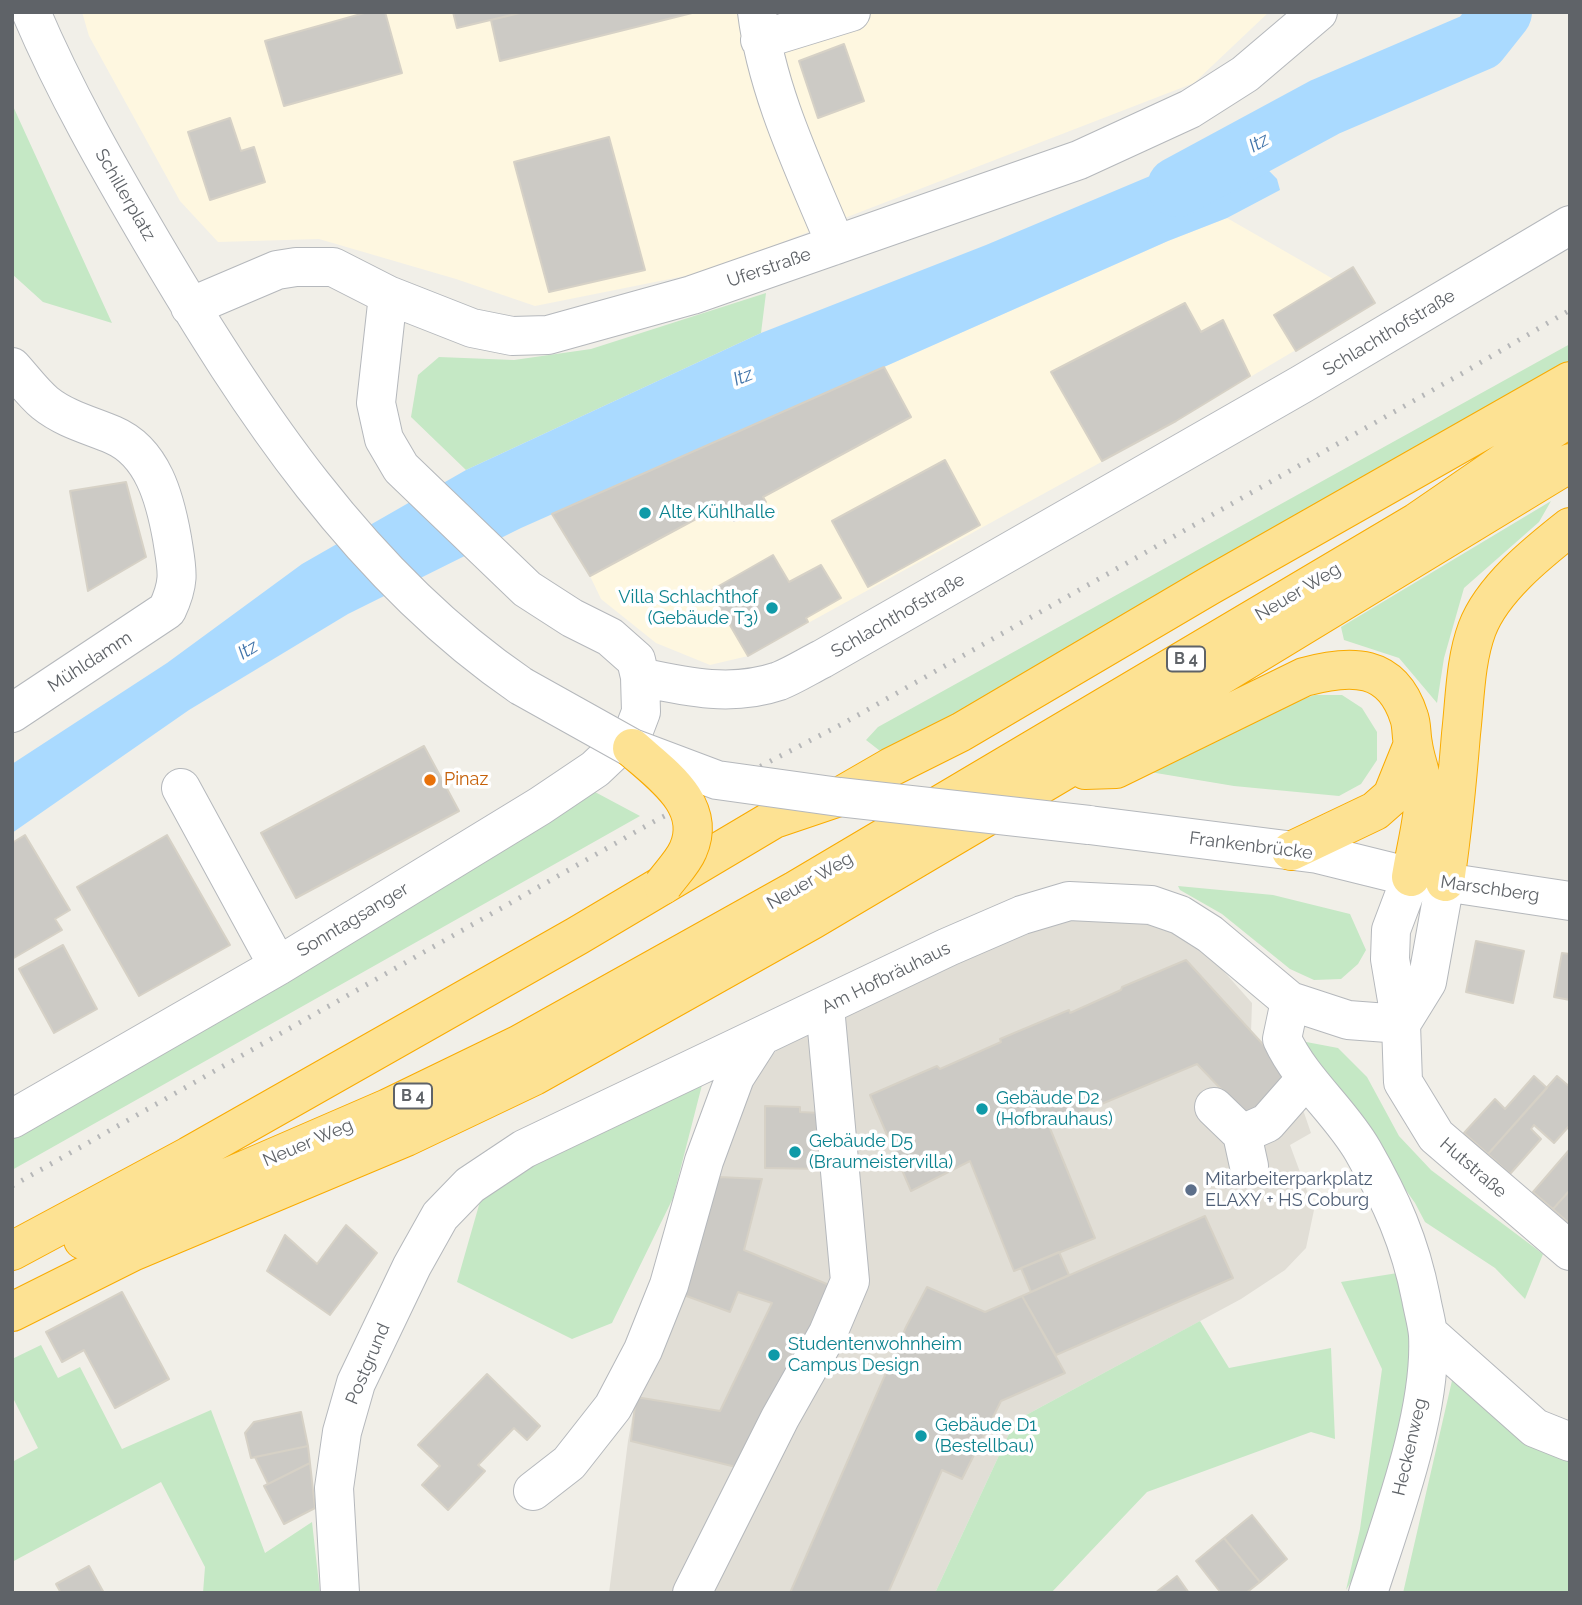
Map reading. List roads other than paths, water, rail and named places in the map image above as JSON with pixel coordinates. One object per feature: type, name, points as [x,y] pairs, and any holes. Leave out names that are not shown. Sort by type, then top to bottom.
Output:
[{"type":"highway","points":[[12,1251],[189,1156],[577,936],[774,820],[839,797],[961,732],[1209,586],[1570,381]]},
{"type":"highway","name":"Neuer Weg","points":[[12,1274],[119,1223],[388,1108],[520,1044],[796,890],[1417,522],[1570,417]]},
{"type":"highway","name":"Neuer Weg","points":[[12,1312],[132,1252],[406,1136],[534,1076],[812,920],[1062,772],[1570,463]]},
{"type":"highway","points":[[1428,880],[1454,820],[1467,676],[1477,628],[1494,600],[1533,556],[1570,527]]},
{"type":"highway","points":[[1062,772],[1116,769],[1304,677],[1334,669],[1356,668],[1381,676],[1401,696],[1410,720],[1424,794],[1428,880]]},
{"type":"highway","points":[[1291,851],[1375,811],[1392,796],[1413,744]]},
{"type":"highway","points":[[632,748],[684,798],[694,820],[688,851],[663,885]]},
{"type":"street","name":"Schillerplatz","points":[[31,12],[51,60],[112,174],[190,307],[291,458]]},
{"type":"street","points":[[836,245],[794,145],[759,26],[851,12]]},
{"type":"street","name":"Uferstraße","points":[[190,307],[277,270],[333,267],[388,295],[472,328],[512,336],[548,335],[692,295],[1079,160],[1190,109],[1245,74],[1318,12]]},
{"type":"street","name":"Schlachthofstraße","points":[[640,677],[693,689],[734,690],[778,681],[834,652],[1278,398],[1570,225]]},
{"type":"street","points":[[388,295],[376,403],[383,439],[401,468],[527,589],[572,618],[610,637],[636,660],[640,677]]},
{"type":"street","name":"Mühldamm","points":[[12,367],[45,403],[79,424],[114,436],[128,444],[148,464],[167,506],[178,575],[176,592],[167,611],[12,713]]},
{"type":"street","name":"Frankenbrücke","points":[[291,458],[369,553],[444,627],[480,658],[521,686],[632,748],[717,780],[1318,854],[1428,880]]},
{"type":"street","name":"Sonntagsanger","points":[[12,1119],[278,966],[540,806],[595,769],[633,733],[641,712],[640,677]]},
{"type":"street","points":[[181,788],[278,966]]},
{"type":"street","name":"Marschberg","points":[[1428,880],[1570,901]]},
{"type":"street","name":"Hutstraße","points":[[1428,880],[1391,930],[1390,958],[1401,1024],[1403,1082],[1436,1136],[1570,1251]]},
{"type":"street","name":"Am Hofbräuhaus","points":[[412,1266],[440,1216],[470,1185],[513,1156],[948,947],[1022,915],[1069,901],[1151,905],[1180,915],[1210,934],[1290,1001],[1348,1020],[1401,1024]]},
{"type":"street","name":"Heckenweg","points":[[1290,1001],[1282,1039],[1308,1081],[1360,1147],[1391,1201],[1414,1261],[1428,1333],[1419,1419],[1391,1523],[1368,1593]]},
{"type":"street","points":[[692,1593],[780,1418],[828,1333],[850,1281],[825,1007]]},
{"type":"street","points":[[533,1491],[569,1463],[613,1407],[643,1350],[669,1285],[704,1161],[735,1077],[760,1038]]},
{"type":"street","points":[[1214,1107],[1245,1150],[1296,1090],[1308,1081]]},
{"type":"street","name":"Postgrund","points":[[340,1593],[334,1488],[342,1432],[356,1383],[412,1266]]},
{"type":"street","points":[[1428,1333],[1535,1428],[1570,1442]]},
{"type":"water","points":[[1241,142],[1277,179],[1280,190],[1227,218],[1168,241],[521,528],[348,614],[189,710],[12,833],[12,764],[167,663],[302,564],[466,470],[761,333],[986,245],[1200,155]]},
{"type":"waterway","name":"Itz","points":[[1177,187],[1325,107],[1479,41],[1502,12]]},
{"type":"railway","points":[[12,1186],[653,822],[844,723],[1570,310]]},
{"type":"place","name":"Alte Kühlhalle","points":[[645,513]]},
{"type":"place","name":"Villa Schlachthof (Gebäude T3)","points":[[772,608]]},
{"type":"place","name":"Pinaz","points":[[430,780]]},
{"type":"place","name":"Gebäude D2 (Hofbrauhaus)","points":[[982,1109]]},
{"type":"place","name":"Gebäude D5 (Braumeistervilla)","points":[[795,1152]]},
{"type":"place","name":"Mitarbeiterparkplatz ELAXY + HS Coburg","points":[[1191,1190]]},
{"type":"place","name":"Studentenwohnheim Campus Design","points":[[774,1355]]},
{"type":"place","name":"Gebäude D1 (Bestellbau)","points":[[921,1436]]}]
